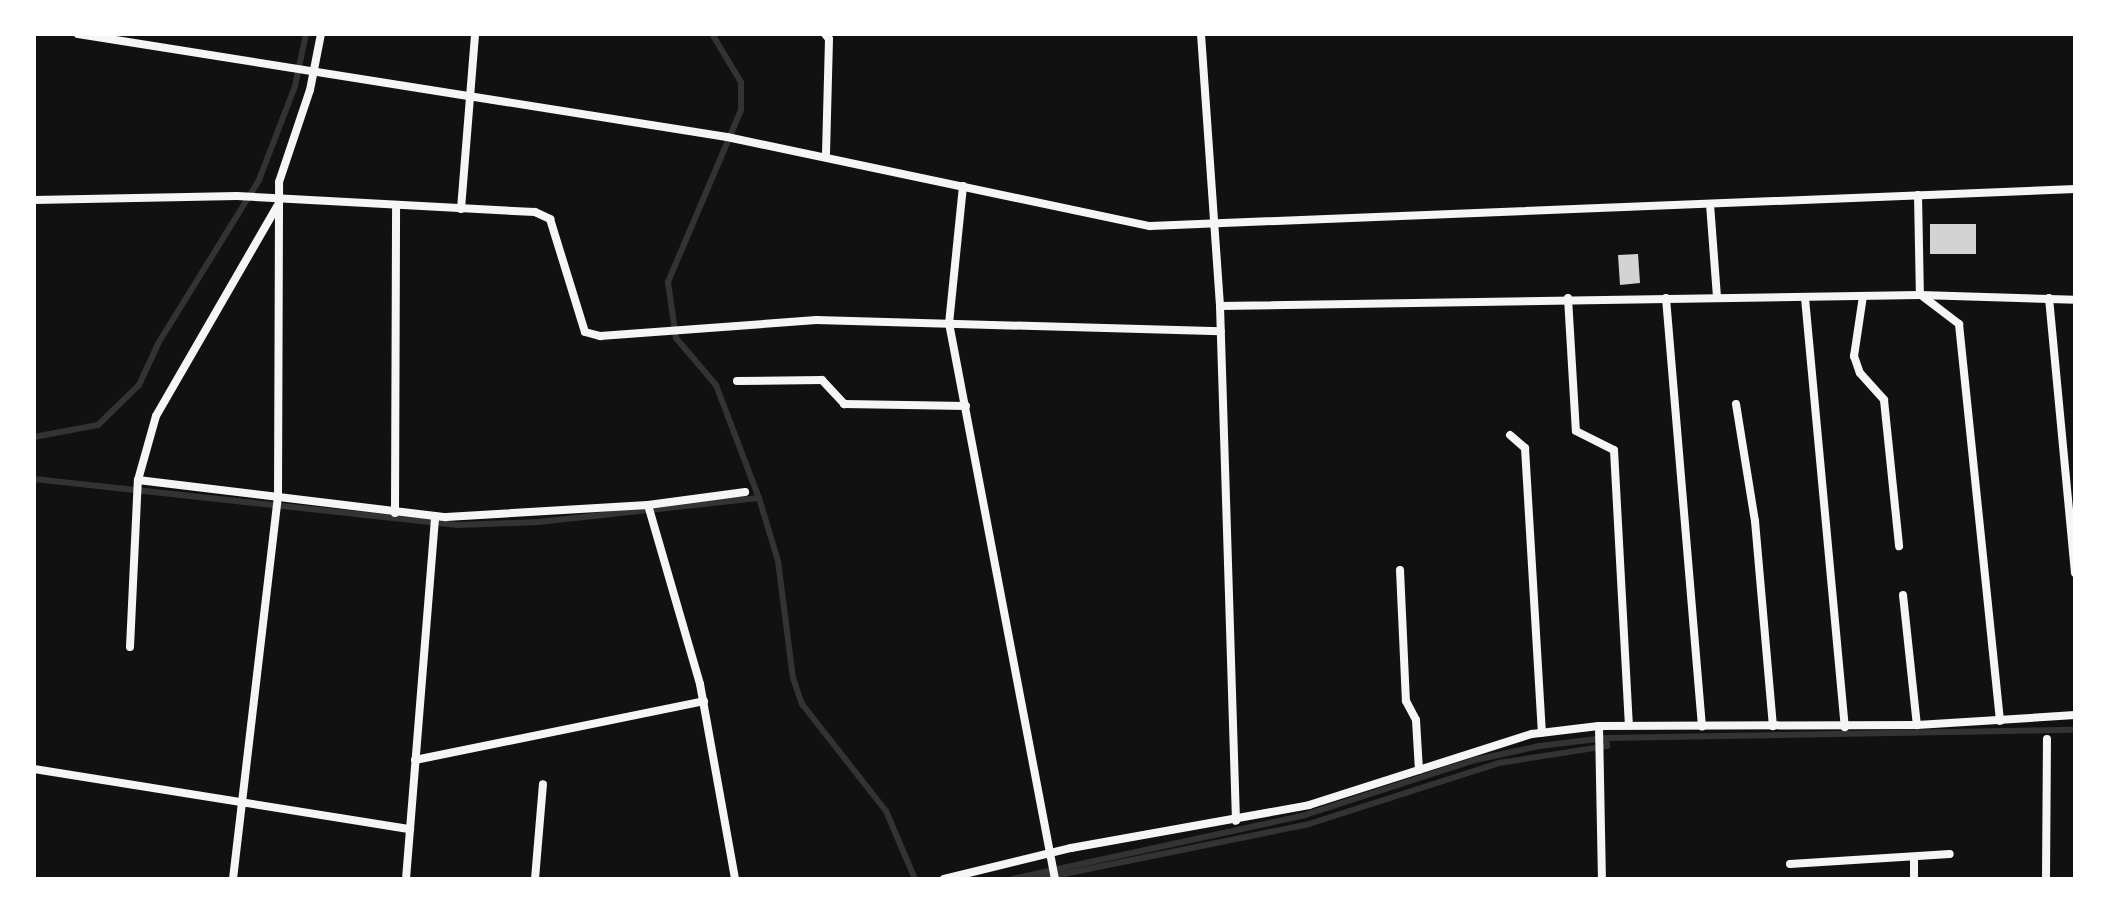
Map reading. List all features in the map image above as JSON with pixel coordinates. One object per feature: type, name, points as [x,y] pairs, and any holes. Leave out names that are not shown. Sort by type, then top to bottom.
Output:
[{"type":"street","points":[[78,34],[739,139],[1150,226],[1215,226],[2075,189]]},
{"type":"street","points":[[233,879],[246,803],[277,501],[279,182],[321,34]]},
{"type":"street","points":[[461,209],[475,34]]},
{"type":"street","points":[[825,34],[829,39],[826,156]]},
{"type":"street","points":[[1201,34],[1220,306],[1236,821]]},
{"type":"street","points":[[963,186],[949,323],[1055,877]]},
{"type":"street","points":[[1918,195],[1920,295]]},
{"type":"street","points":[[34,200],[237,196],[279,202],[535,212],[550,219],[585,332],[600,336],[816,320],[1221,331]]},
{"type":"street","points":[[130,647],[137,485],[156,416],[279,202]]},
{"type":"street","points":[[1710,204],[1717,298]]},
{"type":"street","points":[[395,513],[396,207]]},
{"type":"street","points":[[1220,306],[1568,298],[1920,295],[2075,300]]},
{"type":"street","points":[[1920,295],[1959,324],[2000,721]]},
{"type":"street","points":[[1863,296],[1854,356],[1860,373],[1884,400],[1899,546]]},
{"type":"street","points":[[1568,298],[1576,431],[1614,450],[1629,726]]},
{"type":"street","points":[[1666,298],[1702,726]]},
{"type":"street","points":[[1805,298],[1845,727]]},
{"type":"street","points":[[2049,298],[2075,573]]},
{"type":"street","points":[[737,381],[822,380],[844,404],[966,406]]},
{"type":"street","points":[[1736,404],[1755,521],[1773,726]]},
{"type":"street","points":[[1510,435],[1525,448],[1542,732]]},
{"type":"street","points":[[137,485],[395,513],[435,521],[649,510],[745,492]]},
{"type":"street","points":[[649,510],[704,701],[735,879]]},
{"type":"street","points":[[406,879],[435,521]]},
{"type":"street","points":[[1400,570],[1406,701],[1416,720],[1419,770]]},
{"type":"street","points":[[1903,595],[1917,725]]},
{"type":"street","points":[[415,760],[704,701]]},
{"type":"street","points":[[944,879],[1309,805],[1542,732],[1629,726],[1917,725],[2075,715]]},
{"type":"street","points":[[1599,730],[1602,879]]},
{"type":"street","points":[[2046,879],[2047,739]]},
{"type":"street","points":[[34,769],[410,829]]},
{"type":"street","points":[[535,879],[543,784]]},
{"type":"street","points":[[1790,864],[1950,854]]},
{"type":"street","points":[[1914,857],[1914,879]]},
{"type":"building","points":[[1930,224],[1976,224],[1976,254],[1930,254]]},
{"type":"building","points":[[1638,254],[1640,283],[1620,285],[1618,255]]},
{"type":"waterway","points":[[34,437],[98,425],[139,385],[159,342],[259,180],[295,86],[306,34]]},
{"type":"waterway","points":[[712,34],[741,82],[741,110],[668,282],[676,338],[716,385],[759,498],[778,561],[793,678],[802,704],[886,811],[915,879]]},
{"type":"waterway","points":[[34,479],[458,525],[538,522],[759,498]]},
{"type":"waterway","points":[[1012,879],[1305,815],[1475,760],[1539,746],[1606,738],[2075,730]]},
{"type":"waterway","points":[[1039,879],[1309,824],[1499,763],[1607,746],[1606,738]]}]
